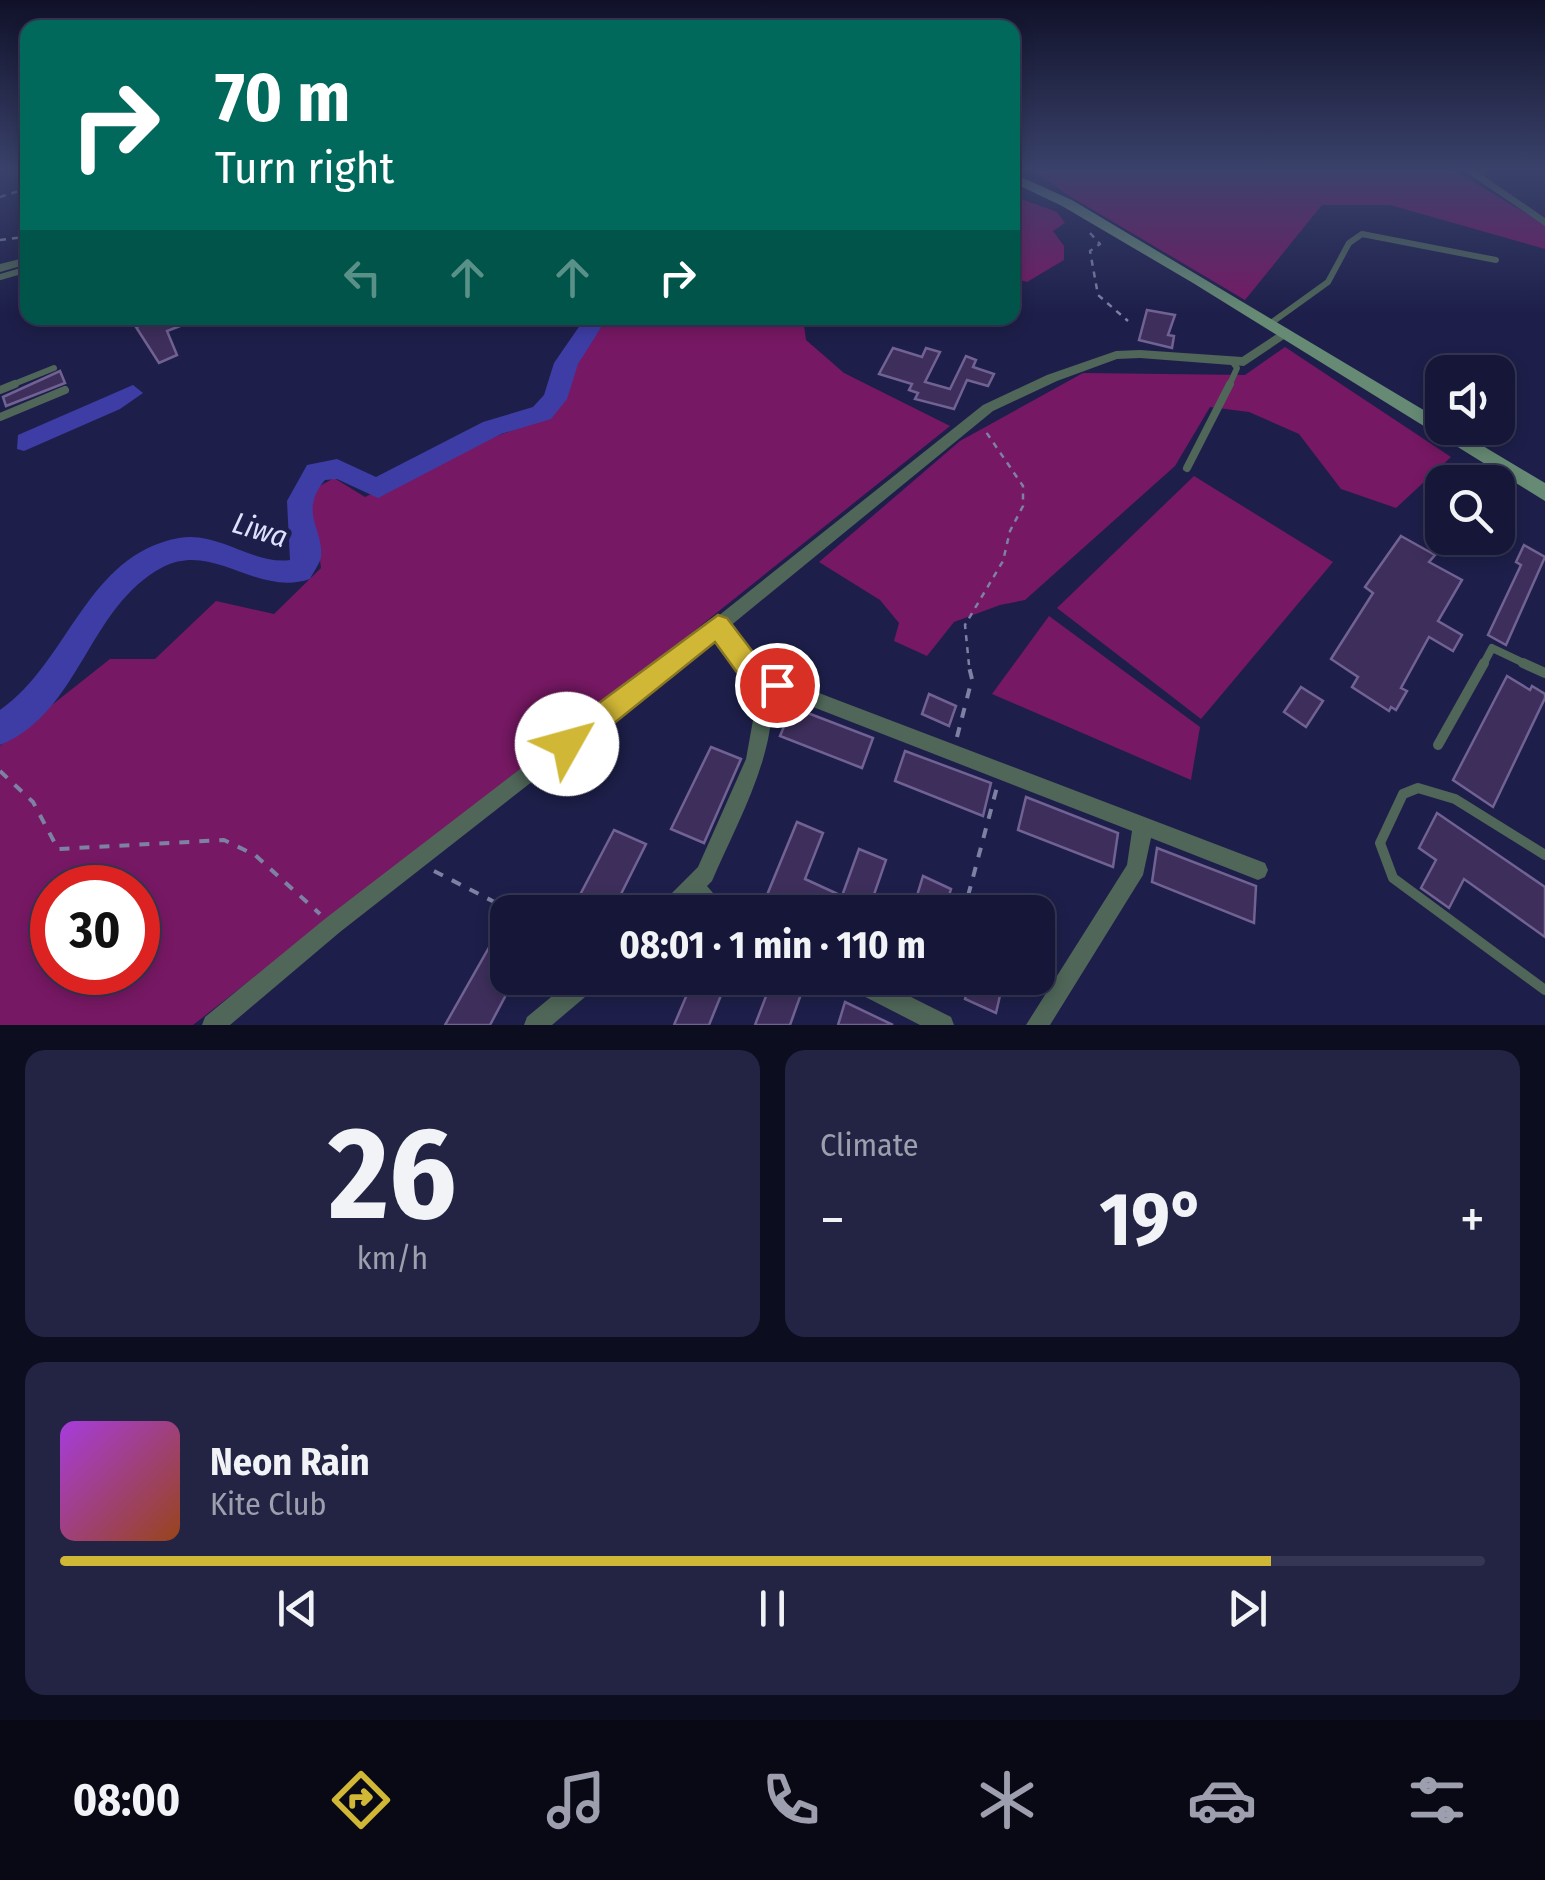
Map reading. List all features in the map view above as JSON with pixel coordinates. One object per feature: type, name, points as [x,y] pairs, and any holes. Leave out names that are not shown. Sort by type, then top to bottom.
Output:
[{"type":"main road","points":[[1092,218],[1279,327],[1545,493]]},
{"type":"street","points":[[213,1025],[333,925],[718,626],[976,417],[1034,385],[1116,356],[1159,355],[1234,364],[1253,358],[1279,327]]},
{"type":"street","points":[[685,895],[705,874],[755,759],[764,709],[761,684],[718,626]]},
{"type":"street","points":[[761,684],[777,685],[1258,870]]},
{"type":"street","points":[[1037,1025],[1136,868],[1143,825]]},
{"type":"street","points":[[693,887],[705,895]]},
{"type":"street","points":[[534,1025],[570,995]]},
{"type":"street","points":[[885,995],[942,1025]]},
{"type":"lane","points":[[1279,327],[1328,282],[1349,243],[1362,234],[1496,260]]},
{"type":"lane","points":[[1188,468],[1218,414],[1237,368],[1234,364]]},
{"type":"lane","points":[[0,390],[54,368]]},
{"type":"lane","points":[[0,418],[64,390]]},
{"type":"lane","points":[[1438,745],[1492,648],[1545,673]]},
{"type":"lane","points":[[1545,855],[1455,799],[1418,788],[1403,794],[1380,844],[1393,878],[1545,990]]},
{"type":"path","points":[[1091,235],[1100,244],[1090,252],[1098,295],[1128,321]]},
{"type":"path","points":[[953,752],[972,679],[964,646],[965,625],[1003,561],[1010,531],[1023,506],[1023,486],[976,417]]},
{"type":"path","points":[[0,771],[32,802],[58,849],[224,840],[255,855],[333,925]]},
{"type":"path","points":[[968,895],[1002,771]]},
{"type":"path","points":[[415,862],[490,900]]},
{"type":"shaded area","points":[[1020,218],[1061,218],[1065,223],[1053,231],[1064,246],[1064,260],[1027,282],[1020,280]]},
{"type":"shaded area","points":[[1106,218],[1312,218],[1245,300]]},
{"type":"shaded area","points":[[1435,218],[1533,218],[1545,225],[1545,249]]},
{"type":"shaded area","points":[[603,325],[804,325],[806,340],[844,373],[950,426],[193,1025],[0,1025],[0,746],[110,659],[155,659],[216,601],[274,614],[321,568],[316,529],[309,511],[318,487],[334,478],[365,497],[488,439],[537,422],[567,391],[571,368]]},
{"type":"shaded area","points":[[1285,347],[1425,440],[1425,445],[1433,445],[1451,457],[1442,465],[1425,465],[1425,481],[1396,508],[1341,489],[1299,434],[1249,412],[1210,407],[1175,466],[1025,600],[954,622],[927,656],[894,641],[899,623],[880,600],[819,562],[960,441],[1083,373],[1245,375]]},
{"type":"shaded area","points":[[133,385],[143,393],[120,409],[24,451],[17,449],[18,435]]},
{"type":"shaded area","points":[[1194,476],[1333,562],[1201,719],[1057,608]]},
{"type":"shaded area","points":[[1049,616],[1200,727],[1191,780],[992,694]]},
{"type":"building","points":[[1147,310],[1175,315],[1168,335],[1174,336],[1172,348],[1139,340]]},
{"type":"building","points":[[183,325],[167,331],[177,355],[159,363],[136,327]]},
{"type":"building","points":[[893,348],[922,357],[926,348],[940,352],[925,382],[950,389],[966,356],[976,360],[973,367],[994,374],[988,386],[967,380],[954,409],[915,399],[918,393],[909,390],[912,384],[879,374]]},
{"type":"building","points":[[60,371],[65,383],[6,406],[3,397]]},
{"type":"building","points":[[1401,536],[1425,549],[1425,555],[1435,555],[1429,562],[1462,580],[1438,621],[1462,635],[1453,651],[1429,637],[1401,688],[1407,691],[1396,710],[1391,707],[1389,711],[1352,687],[1358,677],[1331,659],[1373,593],[1365,587]]},
{"type":"building","points":[[1524,545],[1545,557],[1506,645],[1488,635],[1521,565],[1516,562]]},
{"type":"building","points":[[1507,676],[1530,690],[1532,686],[1545,698],[1493,807],[1453,780]]},
{"type":"building","points":[[1301,687],[1323,701],[1306,727],[1284,712]]},
{"type":"building","points":[[929,694],[956,706],[949,726],[922,714]]},
{"type":"building","points":[[792,707],[873,738],[862,768],[780,736]]},
{"type":"building","points":[[711,747],[741,759],[704,843],[671,829]]},
{"type":"building","points":[[905,751],[991,783],[983,816],[895,781]]},
{"type":"building","points":[[1026,797],[1118,833],[1113,867],[1018,830]]},
{"type":"building","points":[[1437,813],[1545,887],[1545,937],[1464,879],[1449,908],[1421,888],[1436,860],[1419,848]]},
{"type":"building","points":[[797,822],[823,833],[805,879],[840,895],[767,895]]},
{"type":"building","points":[[614,830],[646,844],[620,895],[580,895]]},
{"type":"building","points":[[1157,848],[1256,886],[1254,923],[1152,882]]},
{"type":"building","points":[[859,849],[886,860],[874,895],[842,895]]},
{"type":"building","points":[[923,876],[951,889],[949,895],[917,895]]},
{"type":"building","points":[[490,946],[490,995],[506,995],[490,1025],[445,1025]]},
{"type":"building","points":[[687,995],[721,995],[709,1025],[674,1025]]},
{"type":"building","points":[[766,995],[801,995],[790,1025],[755,1025]]},
{"type":"building","points":[[966,995],[1000,995],[996,1013],[965,999]]},
{"type":"building","points":[[845,1002],[893,1025],[838,1025]]},
{"type":"waterway","name":"Liwa","points":[[0,729],[44,691],[91,619],[128,576],[153,559],[177,550],[199,549],[219,552],[270,571],[285,574],[300,570],[307,556],[301,534],[300,501],[316,472],[337,469],[378,488],[492,428],[542,413],[555,399],[566,363],[591,325]]},
{"type":"route","points":[[567,744],[718,626],[761,684],[777,685]]}]
